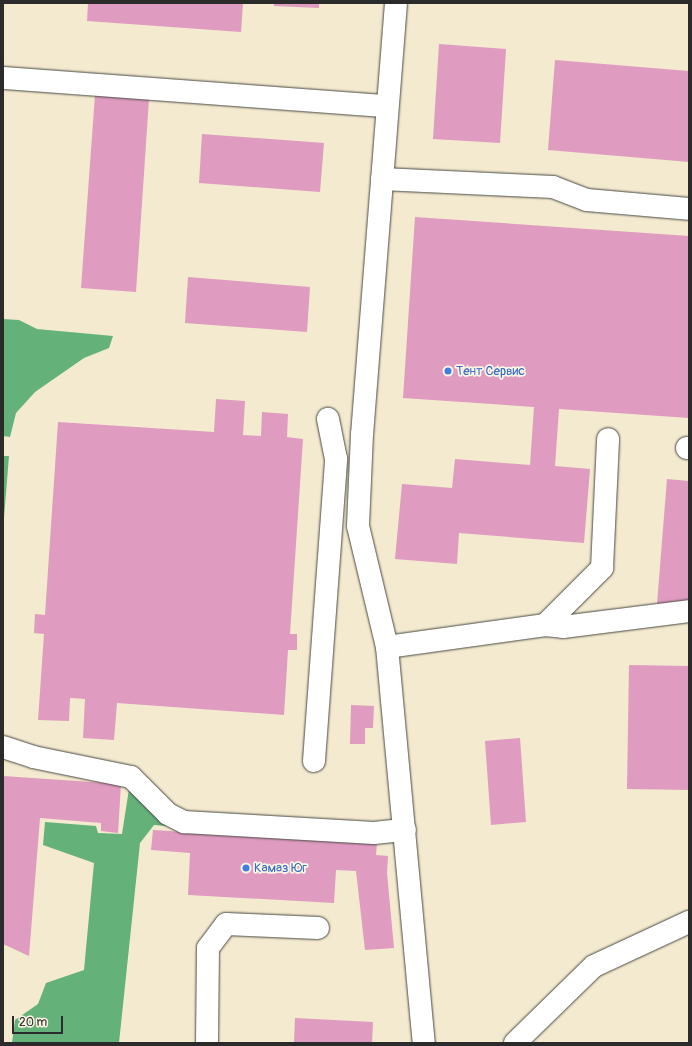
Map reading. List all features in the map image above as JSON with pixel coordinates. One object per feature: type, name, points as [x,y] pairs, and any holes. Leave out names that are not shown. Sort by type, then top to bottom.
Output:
[{"type":"lane","points":[[396,3],[386,106],[382,179],[362,434],[358,526],[387,647],[424,1043]]},
{"type":"lane","points":[[3,78],[386,106]]},
{"type":"lane","points":[[382,179],[553,187],[587,200],[689,209]]},
{"type":"lane","points":[[314,762],[336,459],[328,419]]},
{"type":"lane","points":[[545,625],[602,568],[608,438]]},
{"type":"lane","points":[[387,647],[545,625],[563,627],[689,610]]},
{"type":"lane","points":[[3,747],[33,756],[130,777],[168,814],[184,822],[374,833],[405,830]]},
{"type":"lane","points":[[515,1043],[594,966],[689,922]]},
{"type":"lane","points":[[207,1043],[208,948],[226,924],[318,928]]},
{"type":"green space","points":[[3,319],[19,320],[37,329],[113,336],[109,348],[84,358],[35,392],[16,413],[10,437],[3,436]]},
{"type":"green space","points":[[3,456],[9,456],[3,530]]},
{"type":"green space","points":[[129,789],[181,827],[154,825],[140,843],[119,1043],[12,1043],[15,1020],[38,1004],[46,983],[84,970],[94,863],[43,845],[45,822],[96,826],[98,833],[122,834]]},
{"type":"building","points":[[88,3],[243,3],[241,32],[87,21]]},
{"type":"building","points":[[274,3],[319,3],[319,8],[274,6]]},
{"type":"building","points":[[439,44],[506,49],[500,143],[433,139]]},
{"type":"building","points":[[555,60],[689,71],[689,162],[548,150]]},
{"type":"building","points":[[95,95],[149,99],[136,292],[81,288]]},
{"type":"building","points":[[202,134],[324,143],[320,192],[199,183]]},
{"type":"building","points":[[415,217],[689,236],[689,418],[559,409],[555,466],[590,469],[584,543],[459,533],[457,564],[395,559],[402,484],[452,488],[455,459],[530,465],[534,407],[403,398]]},
{"type":"building","points":[[188,277],[310,287],[307,332],[185,323]]},
{"type":"building","points":[[216,399],[245,401],[243,435],[261,436],[262,412],[288,414],[287,437],[303,439],[290,634],[297,634],[297,650],[288,650],[284,715],[117,703],[114,740],[83,738],[85,699],[70,698],[69,721],[38,720],[44,634],[34,633],[35,614],[45,615],[58,422],[214,432]]},
{"type":"building","points":[[667,479],[689,481],[689,601],[657,604]]},
{"type":"building","points":[[629,665],[689,666],[689,790],[627,789]]},
{"type":"building","points":[[351,705],[374,706],[373,728],[365,728],[365,744],[350,744]]},
{"type":"building","points":[[520,738],[526,822],[491,825],[485,741]]},
{"type":"building","points":[[3,776],[121,784],[118,833],[101,831],[101,823],[40,818],[29,956],[3,944]]},
{"type":"building","points":[[153,830],[377,844],[376,855],[388,856],[387,873],[394,948],[365,950],[356,871],[336,870],[334,903],[188,895],[190,853],[151,850]]},
{"type":"building","points":[[295,1018],[373,1022],[372,1043],[294,1043]]},
{"type":"place","name":"Тент Сервис","points":[[448,371]]},
{"type":"place","name":"Камаз Юг","points":[[246,868]]}]
